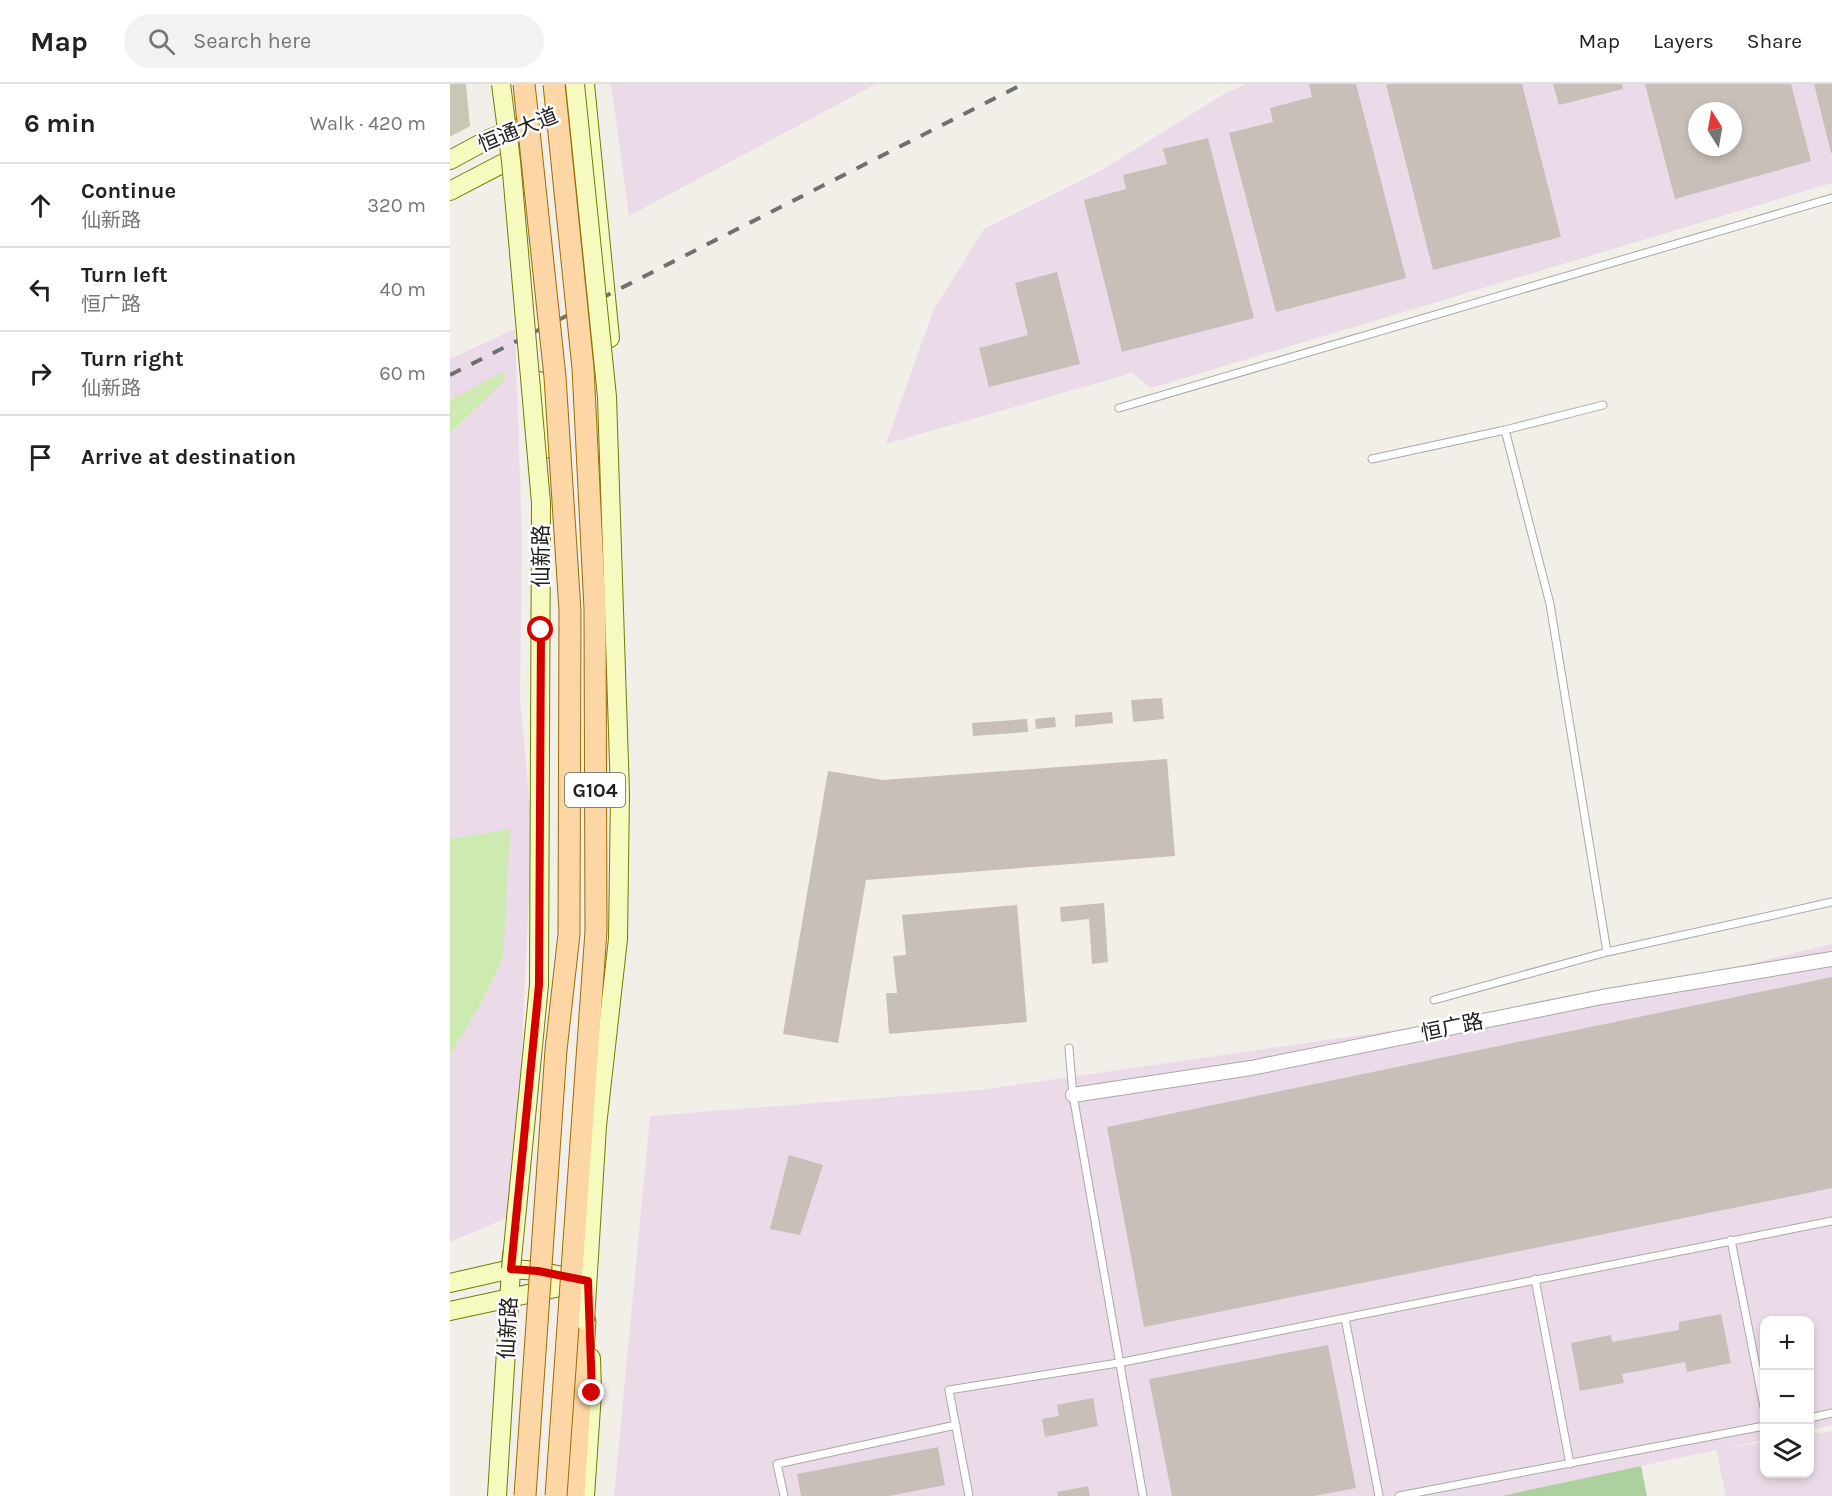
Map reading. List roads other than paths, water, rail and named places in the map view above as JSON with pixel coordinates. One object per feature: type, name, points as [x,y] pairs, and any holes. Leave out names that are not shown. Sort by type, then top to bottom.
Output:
[{"type":"main road","name":"仙新路","points":[[497,1496],[511,1269],[539,985],[541,503],[511,162],[501,84]]},
{"type":"main road","name":"仙新路","points":[[524,84],[555,377],[570,611],[569,934],[556,1050],[525,1496]]},
{"type":"main road","name":"G104","points":[[554,84],[583,368],[595,609],[596,872],[595,943],[556,1496]]},
{"type":"main road","points":[[574,1496],[597,1126],[618,939],[620,793],[607,398],[575,84]]},
{"type":"main road","points":[[585,84],[613,373],[624,654],[622,953],[588,1281],[592,1393],[585,1496]]},
{"type":"main road","name":"恒通大道","points":[[450,160],[489,139],[587,103]]},
{"type":"main road","name":"恒通大道","points":[[450,191],[519,154],[543,422],[548,513],[547,947],[511,1269]]},
{"type":"main road","points":[[450,1283],[511,1269],[538,1271],[588,1281]]},
{"type":"main road","points":[[450,1311],[588,1281]]},
{"type":"street","name":"恒广路","points":[[1073,1095],[1251,1068],[1602,996],[1832,959]]},
{"type":"lane","points":[[1119,408],[1832,198]]},
{"type":"lane","points":[[1372,459],[1505,430],[1603,405]]},
{"type":"lane","points":[[1505,430],[1550,604],[1607,952]]},
{"type":"lane","points":[[1434,1000],[1607,952],[1832,902]]},
{"type":"lane","points":[[1069,1048],[1073,1095],[1143,1496]]},
{"type":"lane","points":[[969,1496],[949,1390],[1118,1363],[1832,1221]]},
{"type":"lane","points":[[1731,1240],[1760,1387]]},
{"type":"lane","points":[[1535,1280],[1570,1464]]},
{"type":"lane","points":[[1345,1318],[1379,1496]]},
{"type":"lane","points":[[1814,1417],[1832,1413]]},
{"type":"lane","points":[[784,1496],[777,1464],[956,1425]]},
{"type":"lane","points":[[1399,1496],[1760,1427]]},
{"type":"railway","points":[[450,375],[1023,84]]}]
